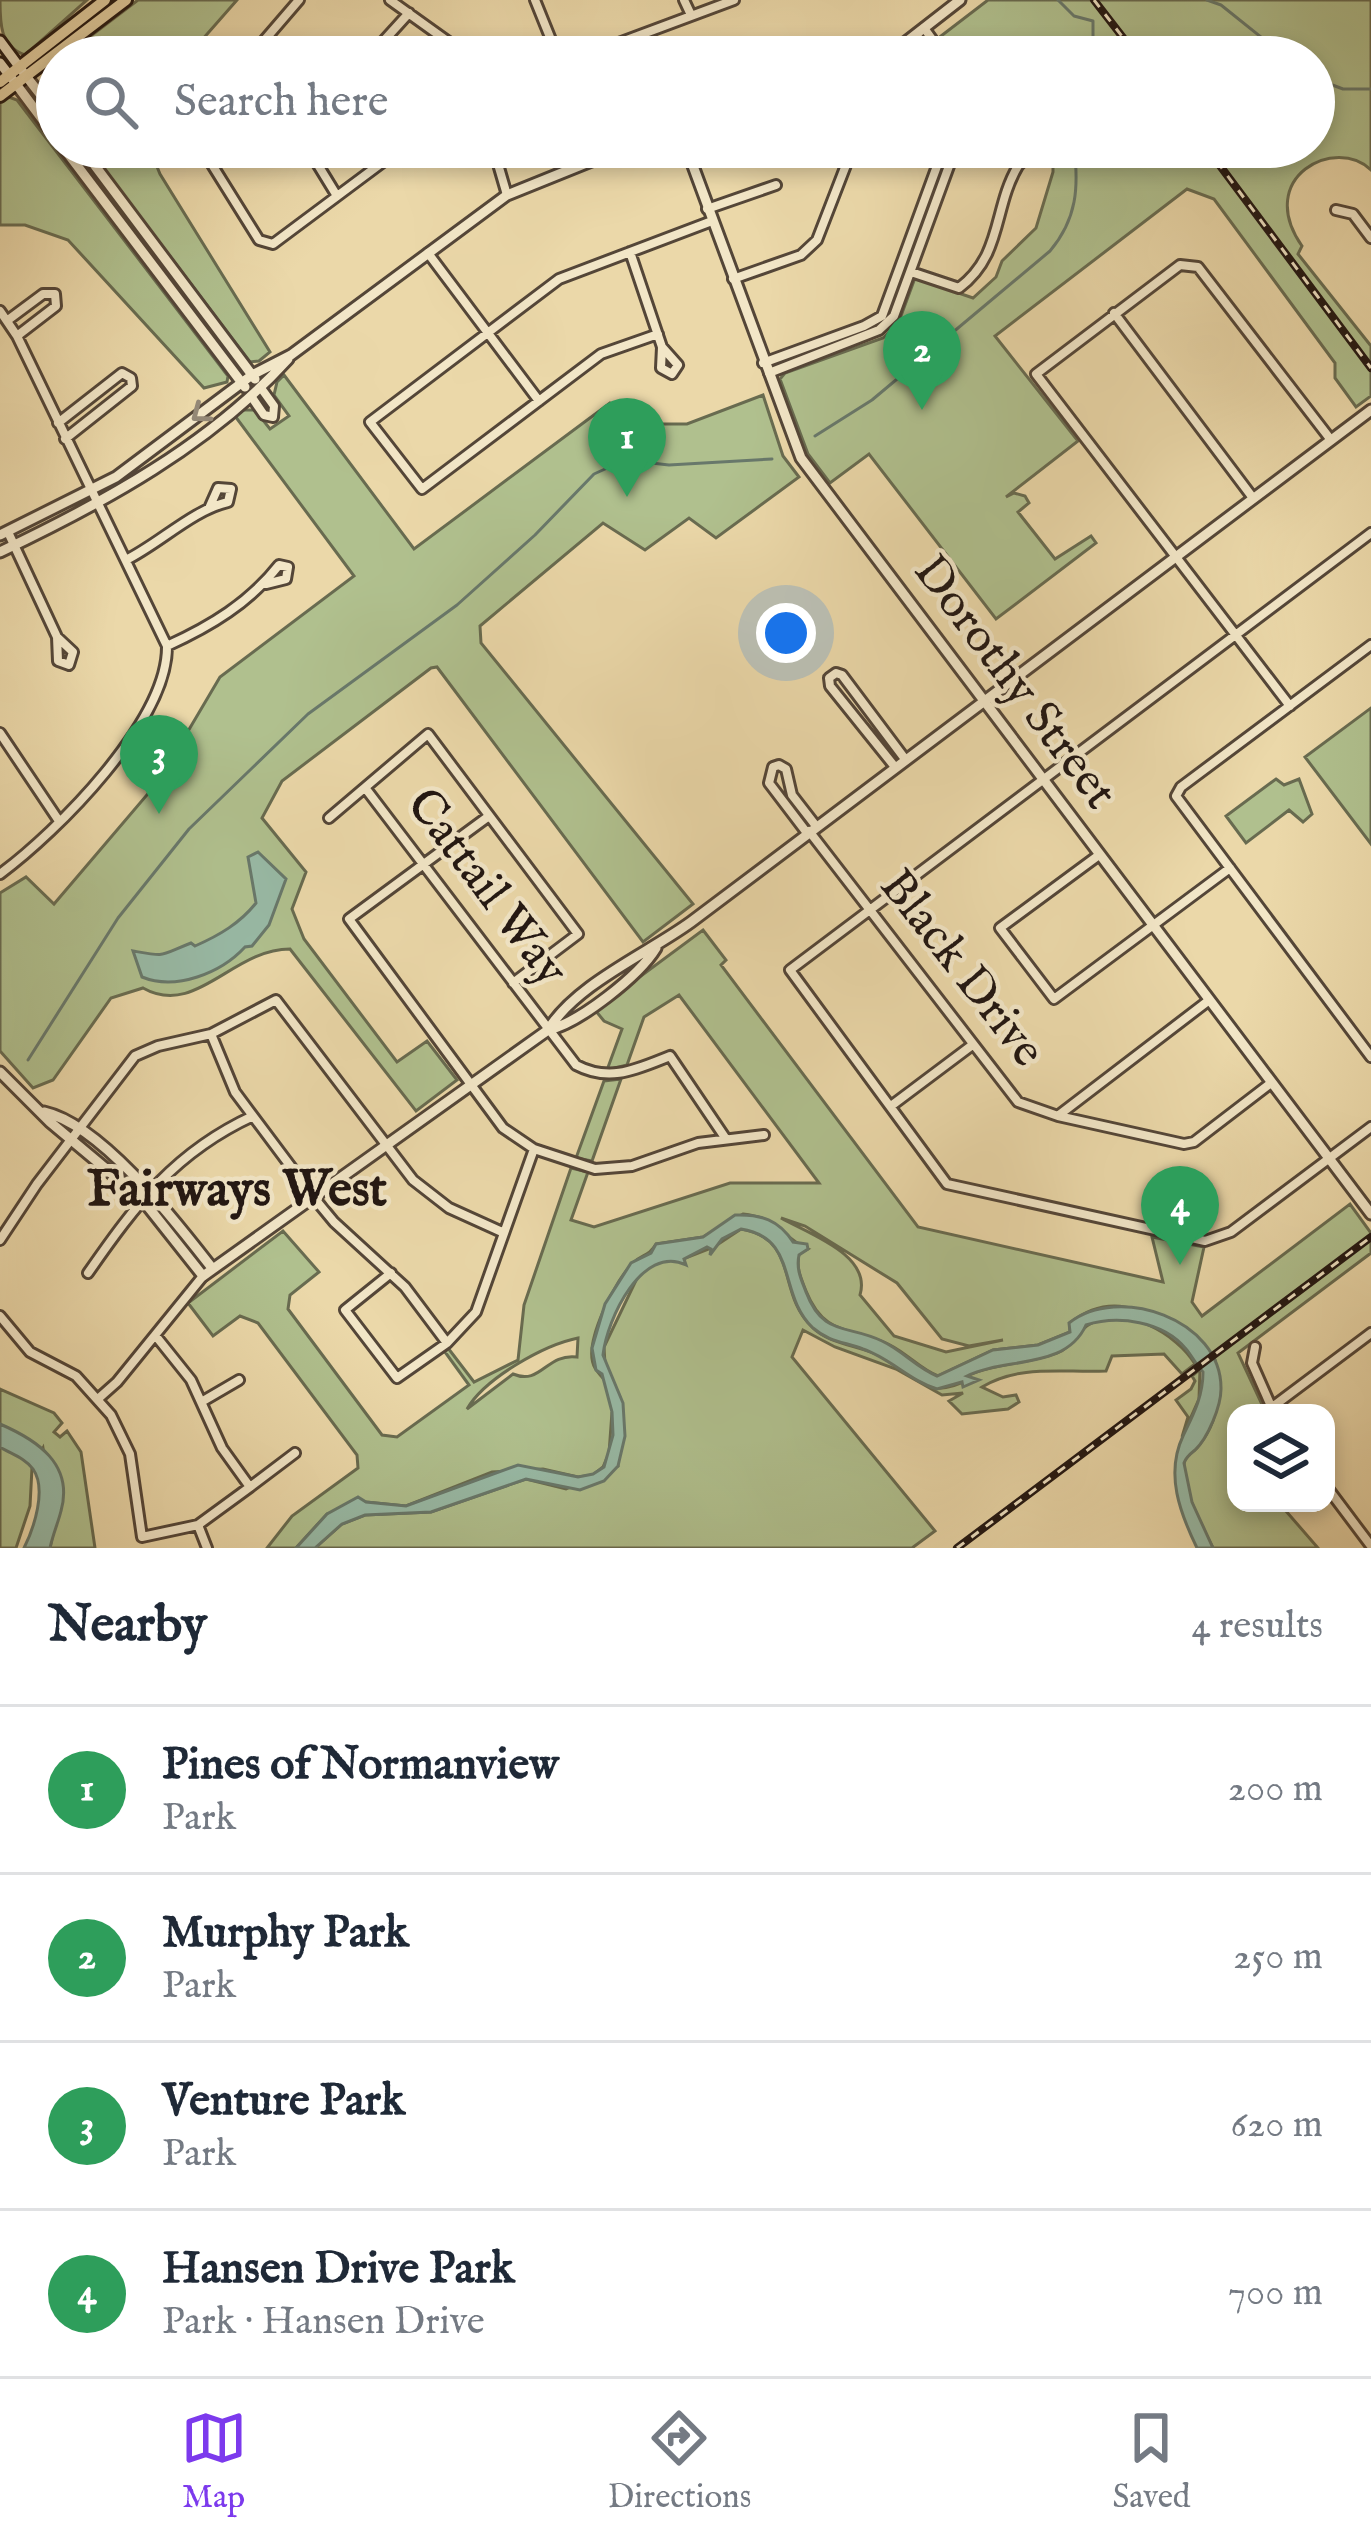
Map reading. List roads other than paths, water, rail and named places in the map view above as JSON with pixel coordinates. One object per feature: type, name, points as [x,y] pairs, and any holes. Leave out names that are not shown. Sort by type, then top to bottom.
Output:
[{"type":"main road","points":[[62,36],[105,0]]},
{"type":"main road","points":[[74,36],[126,0]]},
{"type":"main road","points":[[0,96],[14,77]]},
{"type":"street","points":[[269,36],[299,0]]},
{"type":"street","points":[[390,0],[441,36]]},
{"type":"street","points":[[535,0],[549,36]]},
{"type":"street","points":[[684,0],[691,15]]},
{"type":"street","points":[[638,36],[734,0]]},
{"type":"street","points":[[913,36],[960,0]]},
{"type":"street","points":[[388,36],[409,13]]},
{"type":"street","points":[[920,32],[922,36]]},
{"type":"street","points":[[920,32],[924,36]]},
{"type":"street","points":[[0,41],[14,77]]},
{"type":"street","points":[[0,63],[36,109]]},
{"type":"street","points":[[80,168],[246,379],[261,388],[274,406],[273,417],[264,415],[246,379],[96,168]]},
{"type":"street","points":[[214,168],[259,240],[273,244],[375,168]]},
{"type":"street","points":[[320,168],[337,196]]},
{"type":"street","points":[[499,168],[507,195]]},
{"type":"street","points":[[57,637],[14,545],[4,534],[116,477],[507,195],[574,168]]},
{"type":"street","name":"Dorothy Street","points":[[693,168],[805,465],[1371,1214]]},
{"type":"street","points":[[733,279],[801,255],[817,240],[845,168]]},
{"type":"street","points":[[765,368],[888,324],[895,316],[938,168]]},
{"type":"street","points":[[906,270],[947,168]]},
{"type":"street","points":[[906,270],[959,288],[981,272],[1018,168]]},
{"type":"street","points":[[707,209],[776,185]]},
{"type":"street","points":[[1336,210],[1353,214],[1371,238]]},
{"type":"street","points":[[658,334],[601,354],[422,489],[370,422],[559,279],[712,221]]},
{"type":"street","points":[[428,252],[539,401]]},
{"type":"street","points":[[630,252],[662,347]]},
{"type":"street","points":[[1289,706],[1036,374],[1180,265],[1198,267],[1331,440]]},
{"type":"street","points":[[8,320],[43,294],[55,294],[56,306],[17,336]]},
{"type":"street","points":[[0,311],[17,336],[167,646],[165,675],[127,746],[38,846],[0,874]]},
{"type":"street","points":[[1114,313],[1253,498]]},
{"type":"street","points":[[0,552],[134,484],[261,388],[291,355]]},
{"type":"street","points":[[58,423],[122,373],[131,378],[132,386],[64,439]]},
{"type":"street","points":[[99,1398],[208,1272],[548,1030],[557,1015],[639,953],[656,948],[1371,410]]},
{"type":"street","points":[[126,560],[158,544],[210,506]]},
{"type":"street","points":[[1371,533],[790,970],[946,1184],[1205,1240],[1232,1232],[1371,1127]]},
{"type":"street","points":[[167,646],[212,625],[266,584]]},
{"type":"street","points":[[1371,645],[1181,787],[1176,796],[1371,1057]]},
{"type":"street","points":[[895,767],[830,686],[836,673],[905,759]]},
{"type":"street","points":[[0,733],[59,821]]},
{"type":"street","points":[[329,818],[428,734],[578,934],[513,983]]},
{"type":"street","points":[[772,767],[786,769],[792,795],[811,830],[769,783],[772,767]]},
{"type":"street","name":"Cattail Way","points":[[366,789],[577,1065],[596,1075],[632,1071],[670,1056],[726,1138]]},
{"type":"street","points":[[489,816],[349,919],[503,1128],[534,1149],[581,1166],[613,1169],[726,1138],[764,1135]]},
{"type":"street","name":"Black Drive","points":[[811,830],[1018,1102],[1058,1116],[1184,1144],[1194,1142],[1271,1084]]},
{"type":"street","points":[[1099,855],[1000,928],[1054,999],[1230,868]]},
{"type":"street","points":[[0,1240],[135,1056],[211,1034],[276,1000],[386,1148],[429,1194],[502,1232]]},
{"type":"street","points":[[1058,1116],[1208,1000]]},
{"type":"street","points":[[211,1034],[236,1092],[315,1198],[361,1249],[392,1274],[447,1343]]},
{"type":"street","points":[[891,1106],[971,1046]]},
{"type":"street","points":[[0,1072],[50,1122],[75,1134],[151,1189],[208,1272]]},
{"type":"street","points":[[88,1273],[151,1189],[201,1143],[253,1116]]},
{"type":"street","points":[[75,1134],[208,1272]]},
{"type":"street","points":[[392,1274],[345,1310],[397,1378],[447,1343],[476,1312],[534,1149]]},
{"type":"street","points":[[0,1316],[30,1352],[76,1376],[99,1398],[124,1436],[142,1537],[197,1525],[295,1454]]},
{"type":"street","points":[[1280,1404],[1371,1333]]},
{"type":"street","points":[[155,1335],[177,1360],[222,1448],[250,1487]]},
{"type":"street","points":[[1256,1347],[1252,1363],[1269,1404]]},
{"type":"street","points":[[202,1401],[239,1380]]},
{"type":"street","points":[[1335,1498],[1371,1546]]},
{"type":"street","points":[[197,1525],[207,1548]]},
{"type":"waterway","points":[[1058,0],[1074,16],[1093,21],[1093,36]]},
{"type":"waterway","points":[[1207,0],[1221,5],[1260,36]]},
{"type":"waterway","points":[[1335,86],[1371,89]]},
{"type":"waterway","points":[[815,436],[872,400],[1050,251],[1066,227],[1074,202],[1075,168]]},
{"type":"waterway","points":[[28,1060],[118,918],[189,829],[308,714],[457,605],[594,474],[625,460],[669,465],[772,459]]},
{"type":"railway","points":[[1094,0],[1122,36]]},
{"type":"railway","points":[[1222,168],[1371,368]]},
{"type":"railway","points":[[957,1548],[1371,1237]]},
{"type":"place","name":"Murphy Park","points":[[922,410]]},
{"type":"place","name":"Pines of Normanview","points":[[627,497]]},
{"type":"place","name":"Venture Park","points":[[159,814]]},
{"type":"place","name":"Hansen Drive Park","points":[[1180,1265]]},
{"type":"district","name":"Fairways West","points":[[237,1191]]}]
